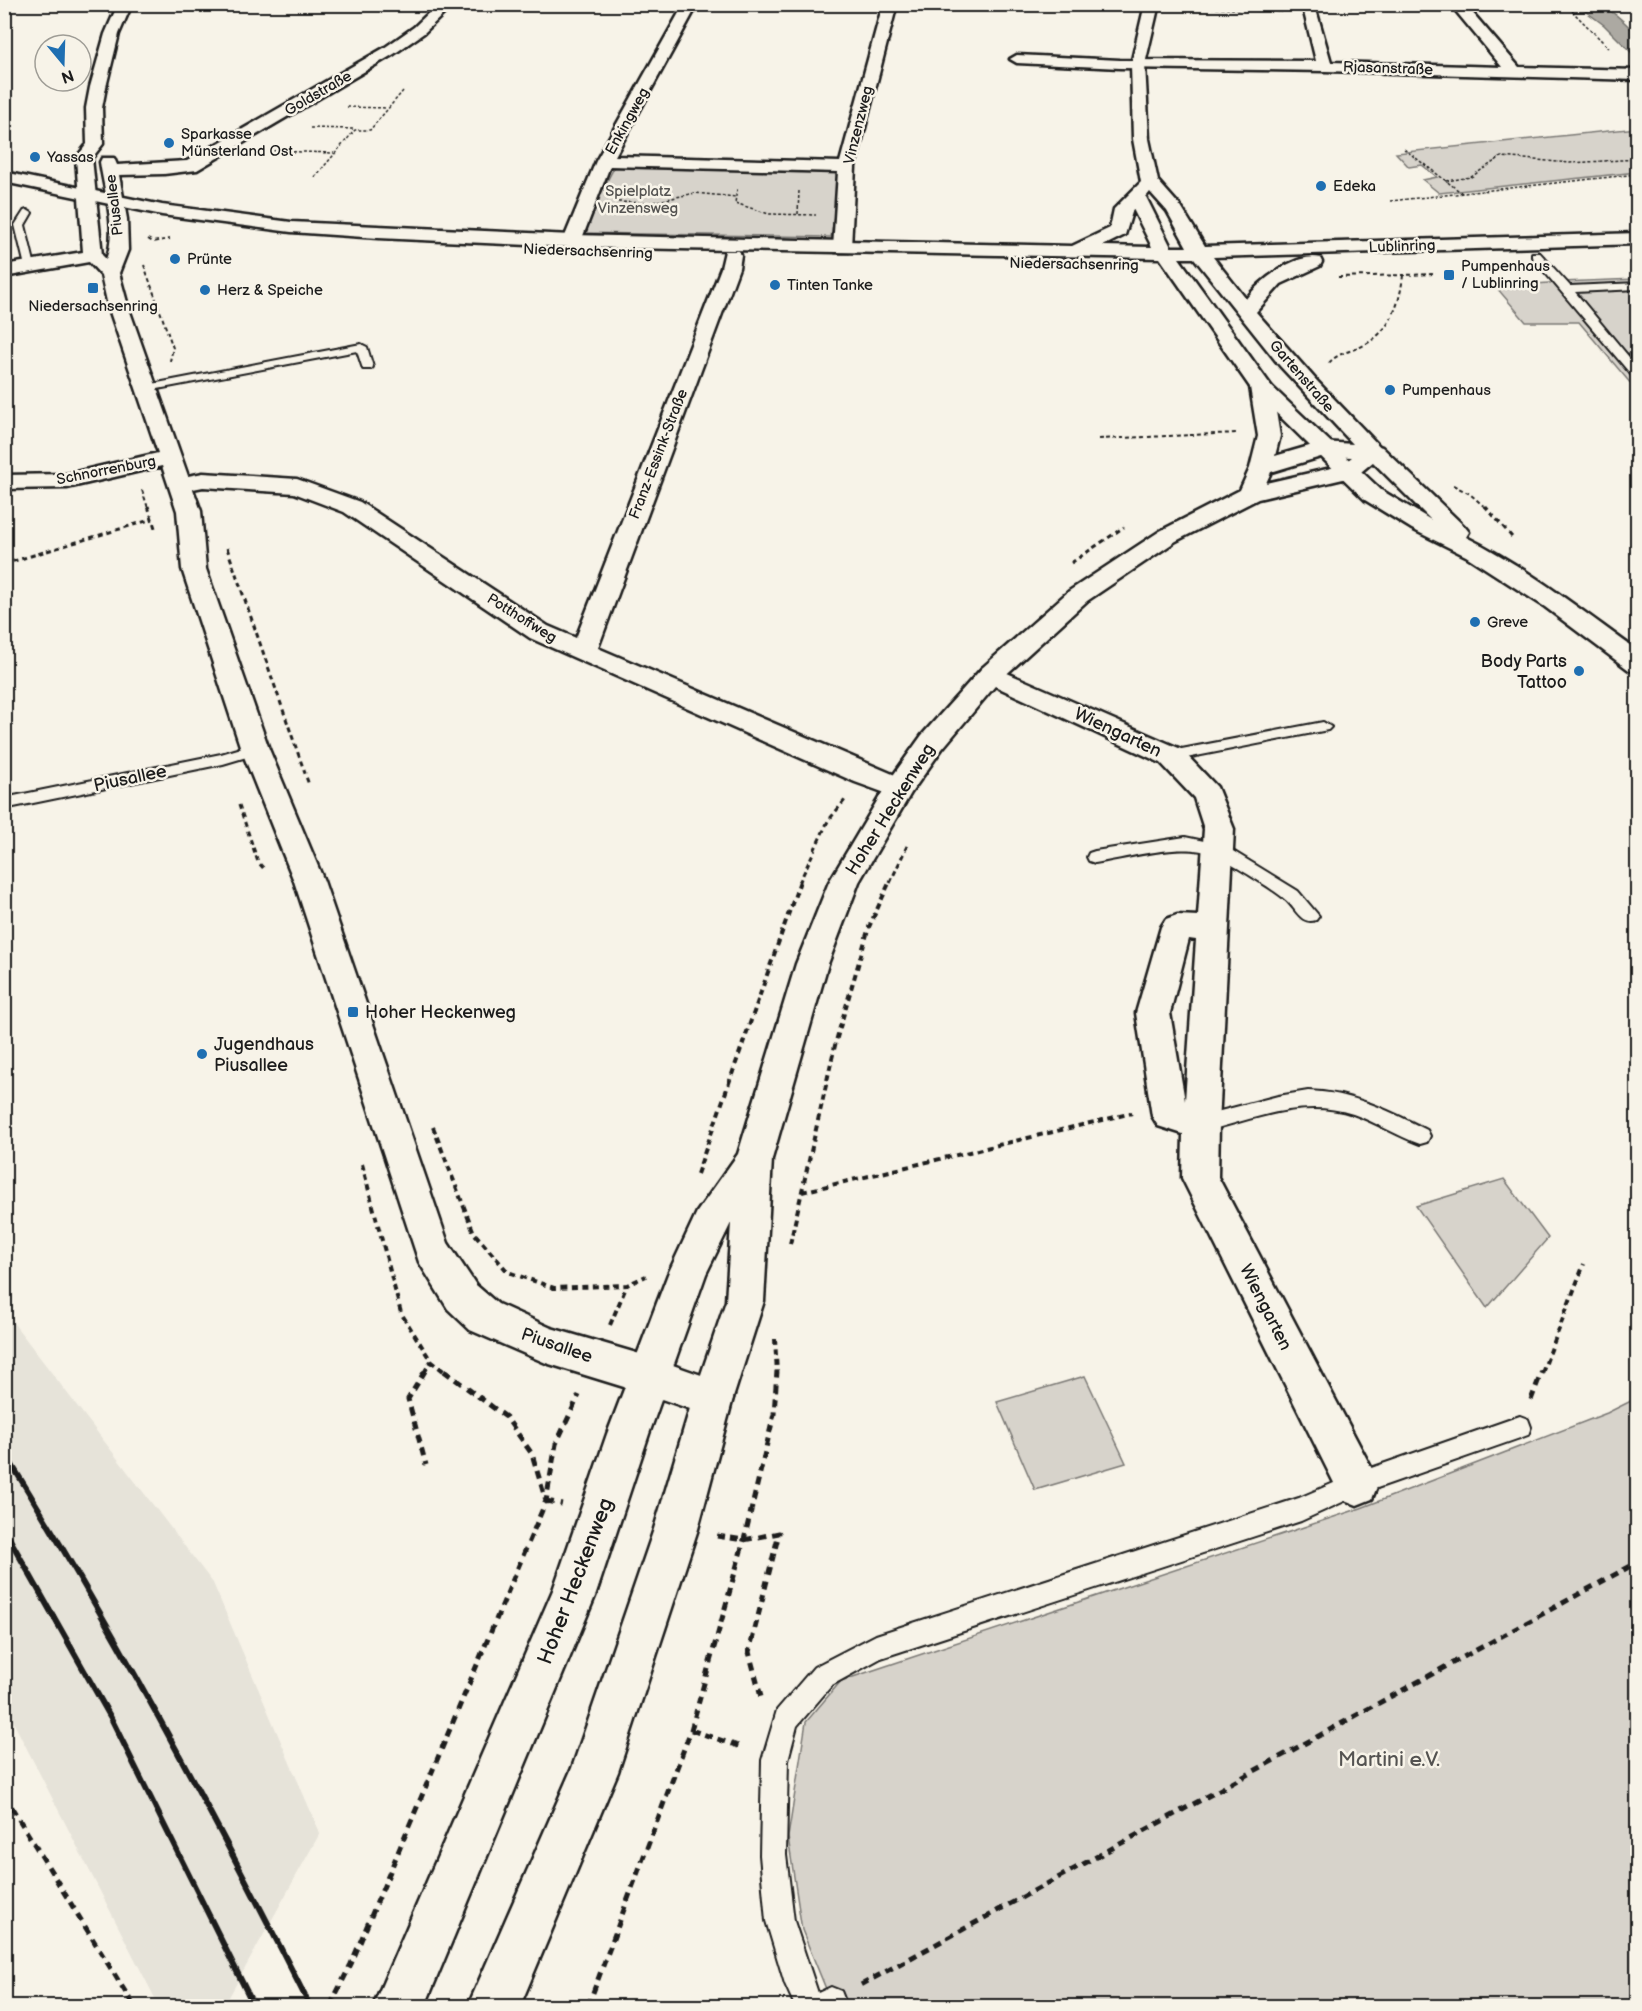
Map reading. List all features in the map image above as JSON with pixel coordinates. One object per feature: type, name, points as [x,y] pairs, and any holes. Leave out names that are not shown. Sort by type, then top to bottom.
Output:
[{"type":"street","name":"Piusallee","points":[[125,4],[112,34],[98,87],[94,108],[95,144],[84,158],[81,206],[93,256],[110,273],[118,306],[189,511],[194,569],[255,749],[309,881],[432,1250],[462,1297],[484,1317],[546,1345],[650,1376],[713,1398]]},
{"type":"street","name":"Goldstraße","points":[[110,170],[191,166],[389,51],[419,30],[447,4]]},
{"type":"street","name":"Enkingweg","points":[[572,241],[604,161],[691,4]]},
{"type":"street","name":"Vinzenzweg","points":[[842,248],[846,167],[890,4]]},
{"type":"street","points":[[1067,252],[1100,241],[1119,231],[1123,209],[1150,183],[1141,139],[1138,64],[1152,4]]},
{"type":"street","points":[[1457,4],[1514,71]]},
{"type":"street","points":[[1309,10],[1325,66]]},
{"type":"street","points":[[1017,59],[1138,64]]},
{"type":"street","name":"Rjasanstraße","points":[[1138,64],[1325,66],[1635,75]]},
{"type":"street","name":"Piusallee","points":[[95,144],[106,155],[116,210],[119,250],[110,273]]},
{"type":"street","points":[[604,161],[846,167]]},
{"type":"street","name":"Niedersachsenring","points":[[4,177],[81,206],[179,213],[291,227],[572,241],[1067,252],[1171,259]]},
{"type":"street","name":"Gartenstraße","points":[[1150,183],[1164,194],[1205,259],[1246,312],[1305,381],[1475,550]]},
{"type":"street","name":"Gartenstraße","points":[[1136,195],[1156,239],[1261,387],[1323,449],[1373,495],[1420,524],[1475,550],[1554,602],[1638,664]]},
{"type":"street","name":"Niedersachsenring","points":[[116,210],[153,226],[285,239],[456,247],[992,263],[1171,259]]},
{"type":"street","name":"Lublinring","points":[[1205,259],[1638,238]]},
{"type":"street","name":"Lublinring","points":[[1171,259],[1312,262],[1638,252]]},
{"type":"street","name":"Franz-Essink-Straße","points":[[583,653],[730,268],[732,255]]},
{"type":"street","points":[[4,271],[93,256]]},
{"type":"street","points":[[1246,312],[1264,287],[1278,277],[1312,262]]},
{"type":"street","name":"Gartenstraße","points":[[1261,387],[1269,435],[1261,468]]},
{"type":"street","points":[[1250,494],[1261,468],[1323,449],[1374,452]]},
{"type":"street","name":"Hoher Heckenweg","points":[[494,2007],[594,1772],[676,1529],[713,1398],[745,1301],[754,1159],[812,964],[844,882],[899,788],[932,742],[991,674],[1030,637],[1096,583],[1168,536],[1250,494],[1348,471],[1374,452]]},
{"type":"street","name":"Schnorrenburg","points":[[4,482],[67,481],[171,457]]},
{"type":"street","name":"Potthoffweg","points":[[180,485],[203,480],[297,486],[352,507],[539,632],[855,771],[899,788]]},
{"type":"street","name":"Wiengarten","points":[[991,674],[1171,756],[1207,794],[1219,829],[1200,1178],[1357,1484]]},
{"type":"street","points":[[1202,1124],[1170,1116],[1153,1013],[1177,927],[1214,929]]},
{"type":"street","name":"Hoher Heckenweg","points":[[399,2007],[574,1593],[687,1274],[710,1224],[754,1159]]},
{"type":"lane","points":[[30,205],[20,225],[30,266]]},
{"type":"lane","points":[[1536,255],[1638,376]]},
{"type":"lane","points":[[1566,289],[1638,286]]},
{"type":"lane","points":[[147,388],[361,347],[367,367]]},
{"type":"lane","points":[[1171,756],[1323,727]]},
{"type":"lane","name":"Piusallee","points":[[4,804],[223,759],[255,749]]},
{"type":"lane","points":[[1095,857],[1185,843],[1217,849],[1292,895],[1310,916]]},
{"type":"lane","points":[[1202,1124],[1292,1101],[1319,1098],[1385,1118],[1420,1136]]},
{"type":"lane","points":[[820,2005],[799,1984],[780,1922],[773,1855],[776,1760],[786,1719],[823,1676],[876,1647],[1301,1509],[1357,1484],[1520,1427]]},
{"type":"path","points":[[1170,4],[1309,10]]},
{"type":"path","points":[[1565,4],[1635,75]]},
{"type":"path","points":[[315,177],[355,129],[370,130],[404,91]]},
{"type":"path","points":[[222,149],[335,153]]},
{"type":"path","points":[[1404,149],[1462,193]]},
{"type":"path","points":[[1446,181],[1471,177],[1501,157],[1570,163],[1638,159]]},
{"type":"path","points":[[1390,201],[1638,174]]},
{"type":"path","points":[[739,182],[735,203],[769,214],[844,215]]},
{"type":"path","points":[[587,201],[649,203],[695,193],[736,197]]},
{"type":"path","points":[[1327,365],[1334,357],[1376,338],[1387,326],[1402,294],[1404,275]]},
{"type":"path","points":[[151,285],[173,348],[169,364],[175,381]]},
{"type":"path","points":[[1099,439],[1238,433]]},
{"type":"path","points":[[4,564],[153,519],[189,511]]},
{"type":"path","points":[[225,542],[309,785]]},
{"type":"path","points":[[787,1255],[836,1041],[869,927],[908,844]]},
{"type":"path","points":[[802,1192],[1168,1105]]},
{"type":"path","points":[[431,1123],[474,1233],[508,1272],[554,1288],[627,1285],[655,1270]]},
{"type":"path","points":[[330,2007],[351,1964],[546,1501],[532,1454],[506,1417],[431,1361],[401,1313],[375,1212]]},
{"type":"path","points":[[1520,1427],[1584,1264]]},
{"type":"path","points":[[588,2007],[691,1730],[744,1540],[774,1414],[778,1382],[775,1327]]},
{"type":"path","points":[[426,1465],[408,1399],[431,1361]]},
{"type":"path","points":[[744,1540],[779,1533],[749,1652],[759,1695],[786,1719]]},
{"type":"path","points":[[820,2005],[1638,1562]]},
{"type":"path","points":[[691,1730],[753,1751]]},
{"type":"path","points":[[4,1795],[134,2007]]},
{"type":"shaded area","points":[[1577,5],[1604,8],[1623,20],[1637,34],[1637,58],[1604,25]]},
{"type":"shaded area","points":[[5,1312],[213,1583],[320,1833],[224,2006],[159,2006],[5,1706]]},
{"type":"green space","points":[[1637,128],[1637,172],[1439,193],[1423,180],[1437,177],[1422,165],[1409,167],[1396,153]]},
{"type":"green space","name":"Spielplatz Vinzensweg","points":[[616,164],[842,170],[831,237],[580,233]]},
{"type":"green space","points":[[1637,279],[1637,391],[1579,322],[1526,322],[1496,287],[1561,282]]},
{"type":"green space","points":[[1504,1179],[1548,1238],[1487,1308],[1416,1206]]},
{"type":"green space","points":[[1085,1376],[1126,1463],[1035,1490],[997,1402]]},
{"type":"green space","name":"Martini e.V.","points":[[1637,1398],[1637,2006],[833,2006],[802,1930],[788,1837],[806,1722],[841,1681],[1361,1508],[1607,1413]]},
{"type":"railway","points":[[4,1452],[125,1657],[238,1865],[310,2006]]},
{"type":"railway","points":[[4,1529],[111,1718],[254,2006]]},
{"type":"place","name":"Sparkasse Münsterland Ost","points":[[169,143]]},
{"type":"place","name":"Yassas","points":[[35,157]]},
{"type":"place","name":"Edeka","points":[[1321,186]]},
{"type":"place","name":"Prünte","points":[[175,259]]},
{"type":"place","name":"Pumpenhaus / Lublinring","points":[[1449,275]]},
{"type":"place","name":"Tinten Tanke","points":[[775,285]]},
{"type":"place","name":"Niedersachsenring","points":[[93,288]]},
{"type":"place","name":"Herz & Speiche","points":[[205,290]]},
{"type":"place","name":"Pumpenhaus","points":[[1390,390]]},
{"type":"place","name":"Greve","points":[[1475,622]]},
{"type":"place","name":"Body Parts Tattoo","points":[[1579,671]]},
{"type":"place","name":"Hoher Heckenweg","points":[[353,1012]]},
{"type":"place","name":"Jugendhaus Piusallee","points":[[202,1054]]}]
